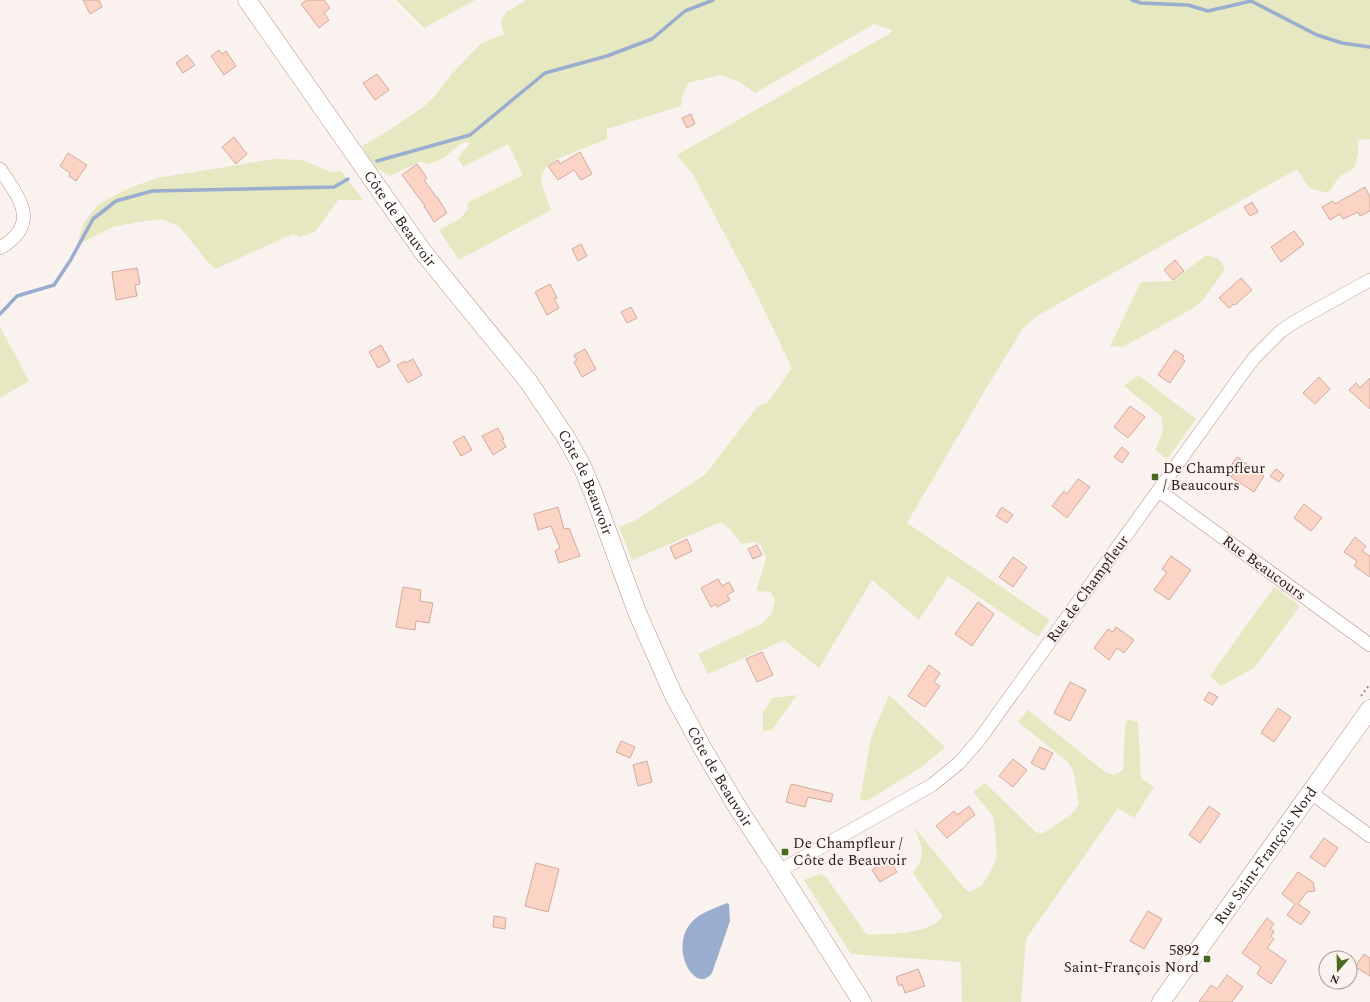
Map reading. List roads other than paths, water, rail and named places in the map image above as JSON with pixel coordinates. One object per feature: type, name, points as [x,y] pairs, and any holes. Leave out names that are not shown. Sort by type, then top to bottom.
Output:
[{"type":"street","name":"Côte de Beauvoir","points":[[247,0],[423,252],[528,381],[565,436],[582,466],[637,612],[673,694],[732,799],[780,871],[862,1002]]},
{"type":"street","points":[[0,169],[18,196],[23,209],[23,221],[18,233],[8,243],[0,248]]},
{"type":"street","name":"Rue de Champfleur","points":[[780,871],[932,785],[959,763],[979,740],[1242,374],[1281,331],[1296,321],[1370,280]]},
{"type":"street","name":"Rue Beaucours","points":[[1159,491],[1370,645]]},
{"type":"street","name":"Rue Saint-François Nord","points":[[1161,1002],[1370,709]]},
{"type":"street","points":[[1310,792],[1370,836]]},
{"type":"water","points":[[727,903],[729,904],[730,921],[712,973],[705,979],[698,978],[691,973],[686,964],[683,953],[683,941],[687,929],[699,916]]},
{"type":"waterway","points":[[377,161],[470,135],[545,73],[607,56],[652,39],[685,11],[713,0]]},
{"type":"waterway","points":[[1132,0],[1141,3],[1188,5],[1208,11],[1251,1],[1317,35],[1342,43],[1370,47]]},
{"type":"waterway","points":[[0,314],[17,296],[54,285],[70,261],[93,219],[116,201],[152,191],[334,187],[348,179]]},
{"type":"place","name":"De Champfleur / Beaucours","points":[[1155,477]]},
{"type":"place","name":"De Champfleur / Côte de Beauvoir","points":[[785,852]]},
{"type":"place","name":"5892 Saint-François Nord","points":[[1207,959]]}]
